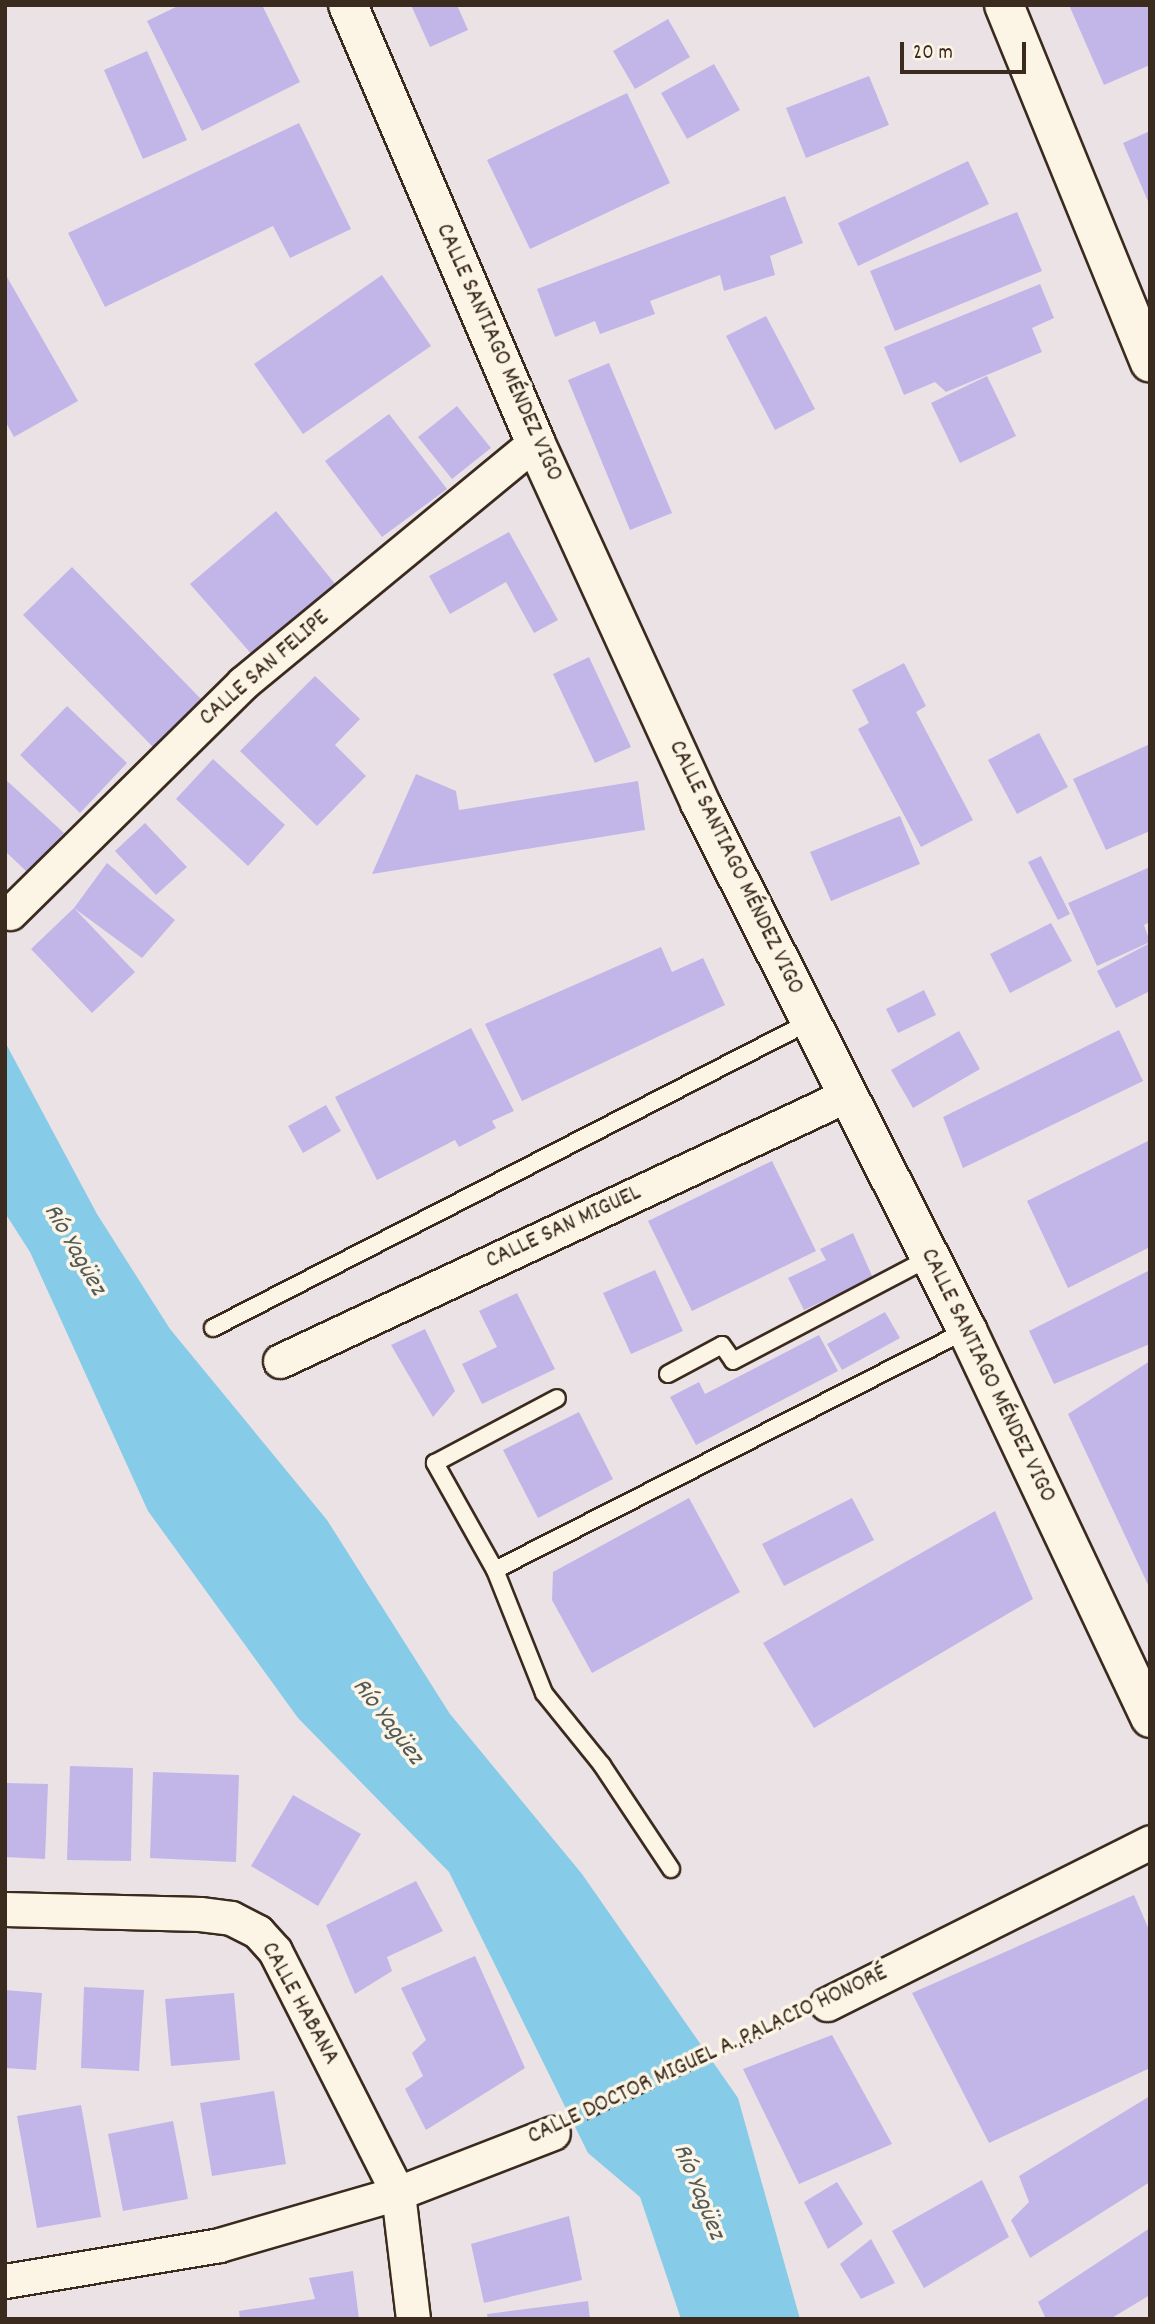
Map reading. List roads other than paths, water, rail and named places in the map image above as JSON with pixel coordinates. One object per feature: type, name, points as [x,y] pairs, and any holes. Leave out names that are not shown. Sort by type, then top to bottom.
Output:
[{"type":"street","name":"CALLE SANTIAGO MÉNDEZ VIGO","points":[[348,5],[535,442],[700,803],[967,1330],[1150,1718]]},
{"type":"street","points":[[1004,5],[1150,362]]},
{"type":"street","name":"CALLE SAN FELIPE","points":[[10,913],[243,682],[535,442]]},
{"type":"street","name":"CALLE SAN MIGUEL","points":[[281,1361],[847,1095]]},
{"type":"street","name":"CALLE DOCTOR MIGUEL A. PALACIO HONORÉ","points":[[827,2004],[1150,1842]]},
{"type":"street","name":"CALLE HABANA","points":[[5,1909],[200,1914],[231,1918],[258,1932],[275,1951],[398,2193]]},
{"type":"street","name":"CALLE DOCTOR MIGUEL A. PALACIO HONORÉ","points":[[5,2281],[219,2245],[398,2193],[554,2133]]},
{"type":"street","points":[[398,2193],[413,2319]]},
{"type":"lane","points":[[213,1328],[811,1021]]},
{"type":"lane","points":[[668,1374],[722,1345],[733,1361],[929,1258]]},
{"type":"lane","points":[[495,1570],[967,1330]]},
{"type":"lane","points":[[557,1398],[435,1463],[495,1570],[544,1693],[602,1765],[671,1869]]},
{"type":"water","name":"Río Yagüez","points":[[5,1042],[97,1214],[170,1329],[327,1520],[450,1714],[582,1874],[738,2098],[800,2319],[681,2319],[640,2197],[588,2153],[449,1872],[298,1718],[148,1511],[30,1252],[5,1213]]}]
